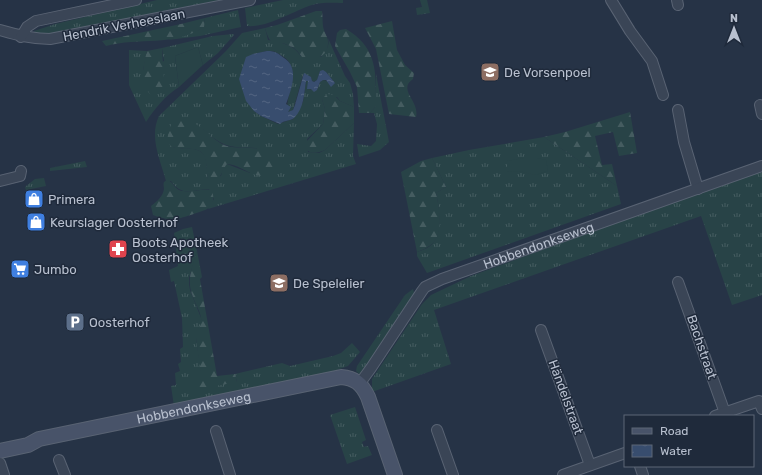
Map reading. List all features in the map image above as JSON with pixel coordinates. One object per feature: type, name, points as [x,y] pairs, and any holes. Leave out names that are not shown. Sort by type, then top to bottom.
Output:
[{"type":"street","name":"Hendrik Verheeslaan","points":[[21,37],[27,27],[36,20],[136,0]]},
{"type":"street","name":"Hendrik Verheeslaan","points":[[0,30],[21,37],[50,39],[250,0]]},
{"type":"street","points":[[611,0],[630,31],[652,61],[663,95]]},
{"type":"street","points":[[678,110],[684,142],[698,189]]},
{"type":"street","name":"Hobbendonkseweg","points":[[0,444],[27,438],[39,439],[341,377],[354,380],[371,368],[425,287],[442,279],[762,166]]},
{"type":"street","points":[[0,181],[20,176],[21,171]]},
{"type":"street","name":"Bachstraat","points":[[678,282],[720,414]]},
{"type":"street","name":"Händelstraat","points":[[541,330],[590,465]]},
{"type":"street","points":[[354,380],[368,397],[395,475]]},
{"type":"street","points":[[720,414],[761,405]]},
{"type":"street","points":[[437,430],[453,475]]},
{"type":"street","points":[[216,431],[230,475]]},
{"type":"street","name":"Hobbendonkseweg","points":[[0,451],[28,445],[39,439]]},
{"type":"street","points":[[563,475],[624,453]]},
{"type":"street","points":[[59,460],[65,475]]},
{"type":"street","points":[[0,463],[4,475]]},
{"type":"green space","points":[[157,0],[221,0],[167,10],[71,34],[37,36],[34,31],[55,24]]},
{"type":"green space","points":[[283,0],[343,0],[343,3],[316,4],[271,22],[255,26],[247,26],[245,8]]},
{"type":"green space","points":[[420,0],[427,0],[430,13],[417,15],[416,8],[422,7]]},
{"type":"green space","points":[[238,10],[241,27],[200,36],[168,40],[199,30],[205,21],[205,18]]},
{"type":"green space","points":[[316,11],[322,11],[323,28],[328,40],[328,47],[326,51],[317,58],[304,59],[292,47],[285,44],[274,43],[267,35],[265,28]]},
{"type":"green space","points":[[205,18],[204,27],[180,37],[156,41],[118,43],[106,46],[102,41],[181,24]]},
{"type":"green space","points":[[392,21],[397,50],[405,65],[414,73],[413,79],[407,87],[415,106],[416,117],[389,114],[376,49],[365,28]]},
{"type":"green space","points":[[265,28],[268,40],[291,46],[301,56],[321,57],[328,46],[328,38],[345,76],[350,83],[354,107],[340,101],[337,97],[322,99],[325,109],[323,124],[307,139],[308,152],[319,153],[325,150],[354,123],[353,156],[356,164],[208,209],[214,199],[209,189],[183,191],[175,186],[171,181],[166,181],[156,148],[156,124],[159,116],[226,51],[242,33]],"holes":[[[267,51],[276,52],[284,57],[292,69],[293,76],[287,105],[288,112],[293,110],[303,75],[311,77],[313,82],[317,80],[320,71],[326,72],[335,83],[323,80],[320,82],[317,90],[308,89],[308,81],[306,81],[303,102],[293,119],[278,124],[254,111],[253,54]],[[203,129],[216,140],[227,145],[233,147],[257,148],[250,173],[227,164],[223,168],[221,176],[208,179],[206,159],[203,153],[195,149],[173,147],[168,141]]]},
{"type":"green space","points":[[346,29],[364,44],[370,53],[373,62],[376,83],[376,106],[370,113],[359,113],[357,87],[335,46],[337,33],[340,30]]},
{"type":"green space","points":[[234,35],[218,53],[203,65],[198,47],[175,56],[179,87],[169,94],[146,122],[129,85],[129,50],[147,51],[143,70],[164,61],[162,48],[213,36]]},
{"type":"green space","points":[[198,47],[203,65],[179,87],[175,56]]},
{"type":"green space","points":[[162,48],[164,80],[163,89],[155,95],[151,95],[143,80],[143,68],[147,51]]},
{"type":"green space","points":[[376,74],[389,142],[380,150],[359,157],[357,144],[371,146],[376,141],[377,124],[374,113],[370,113],[376,106]]},
{"type":"green space","points":[[327,94],[334,95],[340,101],[354,107],[354,123],[325,150],[315,153],[307,149],[306,142],[323,124],[325,109],[322,99]]},
{"type":"green space","points":[[630,112],[637,153],[619,156],[613,132],[595,136],[602,165],[612,164],[617,186],[544,137],[565,132]]},
{"type":"green space","points":[[183,118],[202,128],[224,145],[269,151],[274,155],[277,162],[274,172],[262,176],[256,175],[239,167],[227,164],[218,179],[212,181],[208,179],[206,161],[201,152],[197,150],[174,147],[170,145],[168,141],[168,135],[172,123],[175,120]]},
{"type":"green space","points":[[544,137],[617,186],[621,204],[427,273],[417,256],[417,252],[430,246],[436,238],[439,219],[436,193],[446,187],[432,158]]},
{"type":"green space","points":[[432,158],[446,187],[436,193],[440,226],[439,232],[433,243],[417,252],[401,172],[421,161]]},
{"type":"green space","points":[[524,158],[546,160],[548,171],[535,175],[523,172],[507,171],[507,161]]},
{"type":"green space","points":[[85,161],[87,167],[50,171],[50,168]]},
{"type":"green space","points":[[762,169],[762,295],[732,305],[701,216],[434,310],[451,364],[372,392],[372,379],[422,304],[431,295],[471,276]]},
{"type":"green space","points":[[44,178],[46,186],[26,190],[25,187],[35,179]]},
{"type":"green space","points":[[167,180],[177,189],[183,191],[211,190],[213,198],[211,205],[205,210],[177,219],[153,215],[151,206],[159,199],[164,189],[164,182]]},
{"type":"green space","points":[[192,227],[197,251],[189,278],[189,284],[201,318],[201,325],[196,338],[201,379],[237,382],[235,374],[282,363],[290,366],[333,356],[341,353],[352,343],[360,352],[348,366],[329,373],[174,406],[171,386],[176,385],[175,373],[180,371],[178,364],[181,362],[180,349],[183,347],[182,318],[174,281],[171,282],[169,270],[178,266],[174,233]]},
{"type":"green space","points":[[197,251],[202,277],[200,279],[217,376],[235,374],[237,382],[189,391],[190,383],[201,379],[196,338],[201,324],[201,318],[190,285],[190,274]]},
{"type":"green space","points":[[413,289],[414,293],[410,302],[366,369],[359,374],[356,371],[357,366],[405,295]]},
{"type":"green space","points":[[355,407],[366,440],[362,442],[364,447],[368,446],[372,455],[347,464],[330,415]]},
{"type":"water","points":[[272,51],[278,54],[289,62],[292,67],[293,80],[286,104],[291,107],[288,112],[293,110],[304,73],[311,77],[312,81],[314,82],[317,80],[320,71],[323,70],[335,83],[331,87],[326,80],[323,80],[314,92],[311,89],[307,89],[308,81],[306,81],[302,106],[292,119],[280,124],[261,116],[254,111],[246,101],[239,79],[246,57]]},
{"type":"place","name":"De Vorsenpoel","points":[[490,72]]},
{"type":"place","name":"Primera","points":[[34,199]]},
{"type":"place","name":"Keurslager Oosterhof","points":[[36,222]]},
{"type":"place","name":"Boots Apotheek Oosterhof","points":[[118,249]]},
{"type":"place","name":"Jumbo","points":[[20,269]]},
{"type":"place","name":"De Spelelier","points":[[279,283]]},
{"type":"place","name":"Oosterhof","points":[[75,322]]}]
